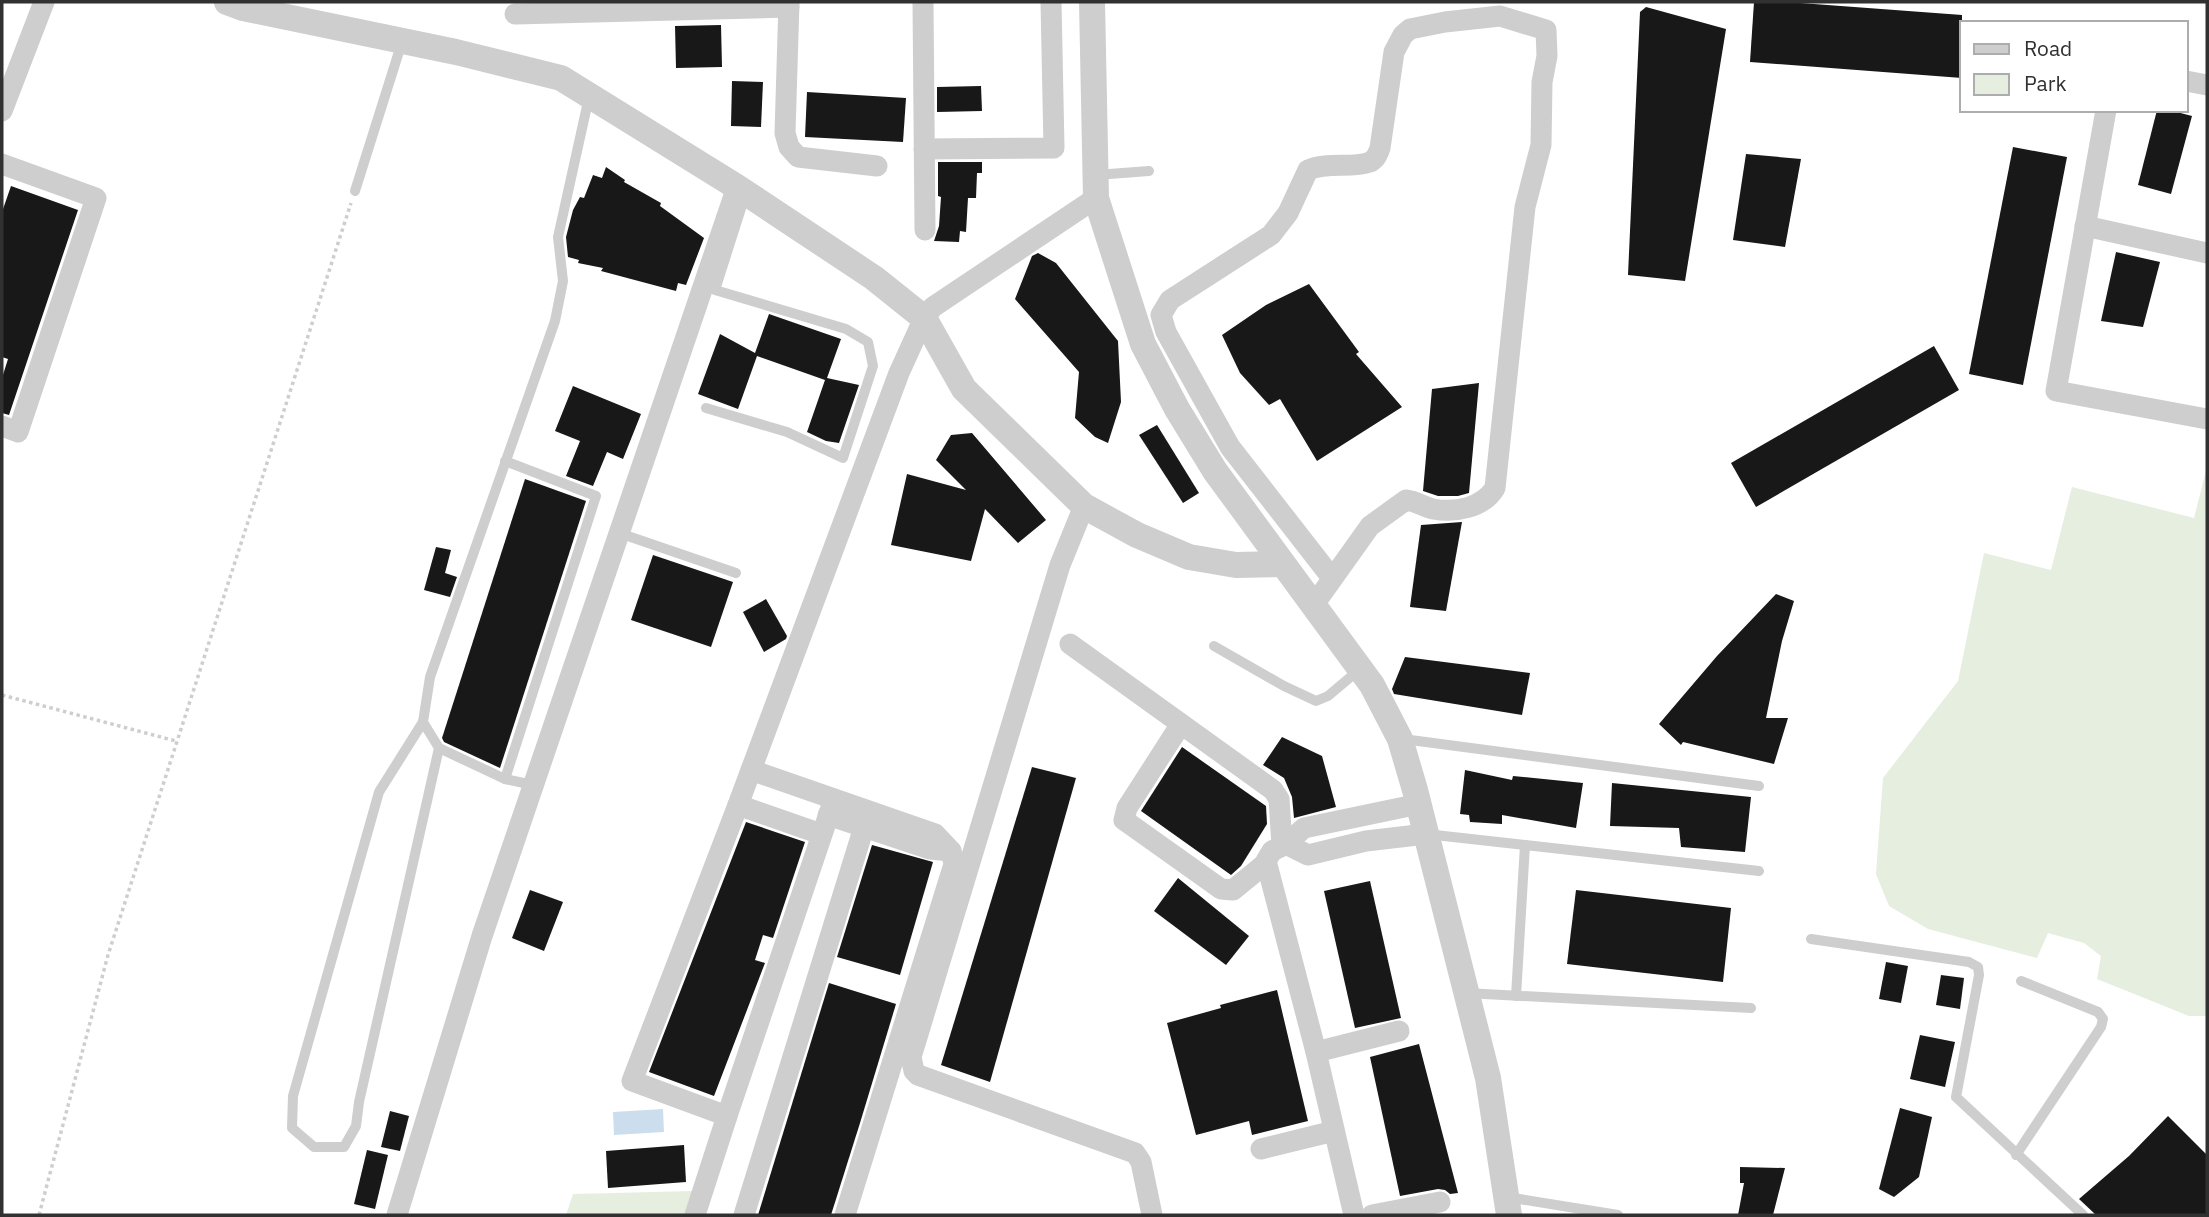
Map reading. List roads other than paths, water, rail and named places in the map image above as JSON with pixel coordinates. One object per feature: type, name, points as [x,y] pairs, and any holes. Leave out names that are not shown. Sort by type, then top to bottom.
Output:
[{"type":"street","points":[[2,111],[44,2]]},
{"type":"street","points":[[227,2],[243,8],[456,52],[561,78],[741,190],[874,278],[924,318],[964,389],[1083,506],[1136,535],[1189,557],[1236,565],[1282,564]]},
{"type":"street","points":[[923,2],[925,230]]},
{"type":"street","points":[[924,149],[1054,148],[1051,2]]},
{"type":"street","points":[[1092,2],[1096,186],[1143,344],[1177,409],[1215,471],[1372,685],[1400,738],[1488,1079],[1508,1206]]},
{"type":"street","points":[[515,14],[789,4],[785,133],[789,147],[798,157],[877,166]]},
{"type":"street","points":[[1313,606],[1370,526],[1406,500],[1422,503],[1430,509],[1460,510],[1484,500],[1495,488],[1525,207],[1541,145],[1542,82],[1547,56],[1546,30],[1500,16],[1410,29],[1403,35],[1394,52],[1380,148],[1375,158],[1367,163],[1318,166],[1308,170],[1288,213],[1271,235],[1170,300],[1161,315],[1166,332],[1230,447],[1332,578]]},
{"type":"street","points":[[2188,81],[2207,85]]},
{"type":"street","points":[[2106,112],[2056,391],[2207,419]]},
{"type":"street","points":[[2,164],[96,198],[18,432],[2,426]]},
{"type":"street","points":[[727,1116],[632,1081],[899,373],[924,318],[933,307],[1096,186]]},
{"type":"street","points":[[397,1215],[482,936],[619,533],[741,190]]},
{"type":"street","points":[[2085,226],[2207,253]]},
{"type":"street","points":[[1083,506],[1060,565],[911,1057],[912,1066],[918,1075],[1135,1153],[1141,1162],[1152,1215]]},
{"type":"street","points":[[1070,644],[1273,790],[1279,799],[1284,845]]},
{"type":"street","points":[[1181,724],[1127,808],[1124,820],[1221,889],[1233,890],[1266,863],[1272,852],[1304,828],[1419,804]]},
{"type":"street","points":[[751,770],[828,816],[930,849],[951,851]]},
{"type":"street","points":[[738,805],[828,816],[935,834],[951,851],[954,864],[845,1215]]},
{"type":"street","points":[[695,1215],[828,816]]},
{"type":"street","points":[[744,1215],[864,827]]},
{"type":"street","points":[[1284,845],[1308,855],[1366,841],[1426,834]]},
{"type":"street","points":[[1266,863],[1316,1052],[1354,1215]]},
{"type":"street","points":[[1316,1052],[1399,1031]]},
{"type":"street","points":[[1261,1149],[1334,1131]]},
{"type":"street","points":[[1372,1215],[1440,1202]]},
{"type":"lane","points":[[355,191],[402,42]]},
{"type":"lane","points":[[439,748],[359,1102],[356,1126],[344,1147],[314,1147],[292,1128],[293,1096],[380,792],[424,722],[430,677],[555,321],[563,281],[558,237],[590,94]]},
{"type":"lane","points":[[1096,186],[1149,171]]},
{"type":"lane","points":[[706,408],[787,432],[843,458],[873,366],[868,342],[846,329],[715,290],[741,190]]},
{"type":"lane","points":[[505,461],[596,496],[505,779]]},
{"type":"lane","points":[[619,533],[736,573]]},
{"type":"lane","points":[[1214,646],[1315,701],[1328,696],[1360,670]]},
{"type":"lane","points":[[424,722],[439,748],[505,779],[533,785]]},
{"type":"lane","points":[[1400,738],[1759,786]]},
{"type":"lane","points":[[1426,834],[1759,871]]},
{"type":"lane","points":[[1516,996],[1525,845]]},
{"type":"lane","points":[[1811,939],[1969,962],[1978,967],[1979,975],[1956,1097],[2083,1215]]},
{"type":"lane","points":[[2016,1155],[2101,1027],[2103,1019],[2098,1012],[2021,981]]},
{"type":"lane","points":[[1466,993],[1751,1007]]},
{"type":"lane","points":[[1508,1206],[1618,1215]]},
{"type":"water","points":[[663,1109],[664,1132],[614,1135],[613,1112]]}]
